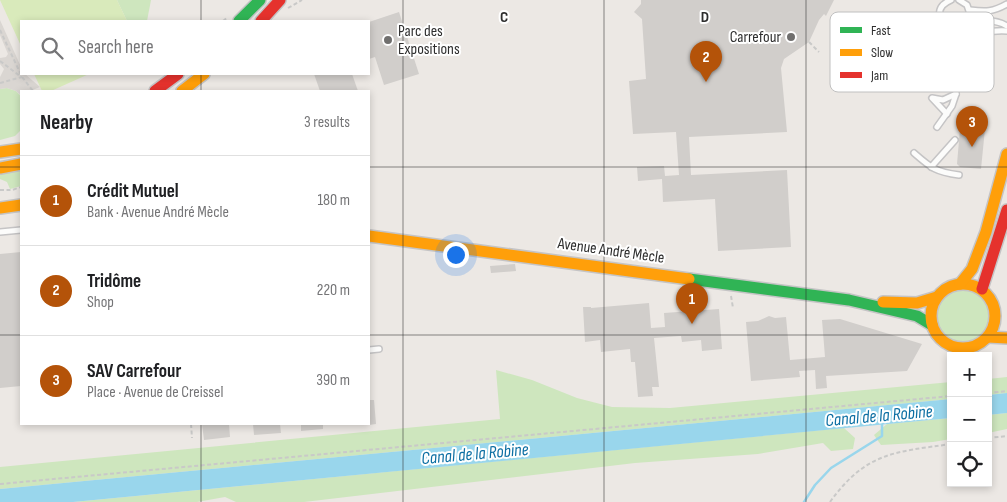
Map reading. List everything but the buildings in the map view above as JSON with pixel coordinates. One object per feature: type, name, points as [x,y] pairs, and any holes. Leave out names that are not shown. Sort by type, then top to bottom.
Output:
[{"type":"street","points":[[240,20],[260,0]]},
{"type":"street","points":[[262,20],[280,0]]},
{"type":"street","points":[[156,90],[177,75]]},
{"type":"street","points":[[183,90],[203,75]]},
{"type":"street","points":[[0,152],[20,149]]},
{"type":"street","points":[[960,284],[972,269],[986,232],[1007,154]]},
{"type":"street","points":[[0,168],[20,164]]},
{"type":"street","points":[[0,208],[20,205]]},
{"type":"street","points":[[982,289],[1007,210]]},
{"type":"street","name":"Avenue André Mècle","points":[[370,236],[850,300],[917,303],[937,297]]},
{"type":"street","points":[[996,310],[996,320],[988,337],[980,344],[971,348],[951,347],[936,334],[932,325],[932,306],[937,297],[951,286],[960,284],[982,289],[988,295],[996,310],[1007,322]]},
{"type":"street","name":"Avenue André Mècle","points":[[850,300],[917,316],[932,325]]},
{"type":"street","points":[[988,337],[1007,338]]},
{"type":"lane","points":[[940,12],[943,5],[950,0]]},
{"type":"lane","points":[[959,0],[967,5],[970,10],[984,12],[996,10],[1007,4]]},
{"type":"lane","points":[[994,20],[1007,26]]},
{"type":"lane","points":[[994,31],[1007,31]]},
{"type":"lane","points":[[947,114],[932,98],[943,100],[956,94]]},
{"type":"lane","points":[[937,127],[947,114],[956,94]]},
{"type":"lane","points":[[931,167],[955,140]]},
{"type":"lane","points":[[914,153],[940,172],[959,175]]},
{"type":"lane","points":[[0,232],[20,230]]},
{"type":"lane","points":[[370,350],[379,349]]},
{"type":"path","points":[[0,30],[20,73]]},
{"type":"path","points":[[809,42],[819,52]]},
{"type":"path","points":[[0,61],[22,77],[32,90]]},
{"type":"path","points":[[0,83],[22,77]]},
{"type":"path","points":[[0,190],[12,190],[20,187]]},
{"type":"path","points":[[992,393],[1007,391]]},
{"type":"path","points":[[0,484],[947,396]]},
{"type":"path","points":[[191,425],[192,438]]},
{"type":"path","points":[[992,438],[1007,436]]},
{"type":"path","points":[[830,502],[842,486],[862,468],[879,458],[896,452],[947,445]]},
{"type":"green space","points":[[0,0],[117,0],[127,20],[20,20],[20,44]]},
{"type":"green space","points":[[117,0],[151,0],[147,20],[127,20]]},
{"type":"green space","points":[[34,75],[87,75],[53,90],[42,90]]},
{"type":"green space","points":[[7,88],[16,91],[20,95],[20,131],[15,136],[0,140],[0,89]]},
{"type":"green space","points":[[20,170],[20,186],[10,189],[7,182],[0,179],[0,174]]},
{"type":"green space","points":[[963,289],[973,291],[982,297],[988,306],[990,316],[988,326],[982,335],[973,341],[963,343],[953,341],[944,335],[938,326],[936,316],[938,306],[944,297],[953,291]]},
{"type":"green space","points":[[496,370],[532,380],[577,398],[612,407],[670,408],[947,382],[947,399],[0,489],[0,467],[500,419]]},
{"type":"green space","points":[[1007,377],[1007,393],[992,395],[992,379]]},
{"type":"green space","points":[[1007,413],[1007,429],[992,432],[992,415]]},
{"type":"green space","points":[[947,418],[947,440],[881,445],[874,435],[887,424]]},
{"type":"green space","points":[[844,428],[855,438],[853,449],[831,451],[823,443],[758,454],[635,463],[304,502],[236,502],[225,497],[197,502],[73,502]]},
{"type":"shaded area","points":[[0,20],[20,65],[20,75],[26,75],[40,87],[32,90],[20,90],[20,94],[7,88],[0,89],[0,77],[4,69],[0,64],[0,58],[6,57],[8,54],[0,35]]},
{"type":"water","points":[[1007,393],[1007,413],[992,415],[992,395]]},
{"type":"water","name":"Canal de la Robine","points":[[947,399],[947,418],[73,502],[0,502],[0,489]]},
{"type":"waterway","name":"Canal de la Robine","points":[[804,502],[815,485],[831,468],[882,436],[882,424]]},
{"type":"traffic: fast","points":[[240,20],[260,0]]},
{"type":"traffic: fast","points":[[689,279],[849,300],[917,316],[932,325]]},
{"type":"traffic: slow","points":[[183,90],[203,75]]},
{"type":"traffic: slow","points":[[0,152],[20,149]]},
{"type":"traffic: slow","points":[[960,284],[972,269],[986,232],[1007,154]]},
{"type":"traffic: slow","points":[[0,168],[20,164]]},
{"type":"traffic: slow","points":[[0,208],[20,205]]},
{"type":"traffic: slow","points":[[370,236],[689,279]]},
{"type":"traffic: slow","points":[[957,284],[969,284],[986,293],[993,304],[995,316],[993,328],[986,339],[969,348],[957,348],[945,343],[936,334],[931,322],[931,310],[936,298],[945,289],[957,284]]},
{"type":"traffic: slow","points":[[883,302],[917,303],[937,297]]},
{"type":"traffic: slow","points":[[988,337],[1007,338]]},
{"type":"traffic: jam","points":[[262,20],[280,0]]},
{"type":"traffic: jam","points":[[156,90],[177,75]]},
{"type":"traffic: jam","points":[[982,289],[1007,210]]},
{"type":"place","name":"Carrefour","points":[[791,37]]},
{"type":"place","name":"Parc des Expositions","points":[[388,40]]},
{"type":"place","name":"Tridôme","points":[[706,82]]},
{"type":"place","name":"SAV Carrefour","points":[[972,147]]},
{"type":"place","name":"Crédit Mutuel","points":[[692,324]]}]
